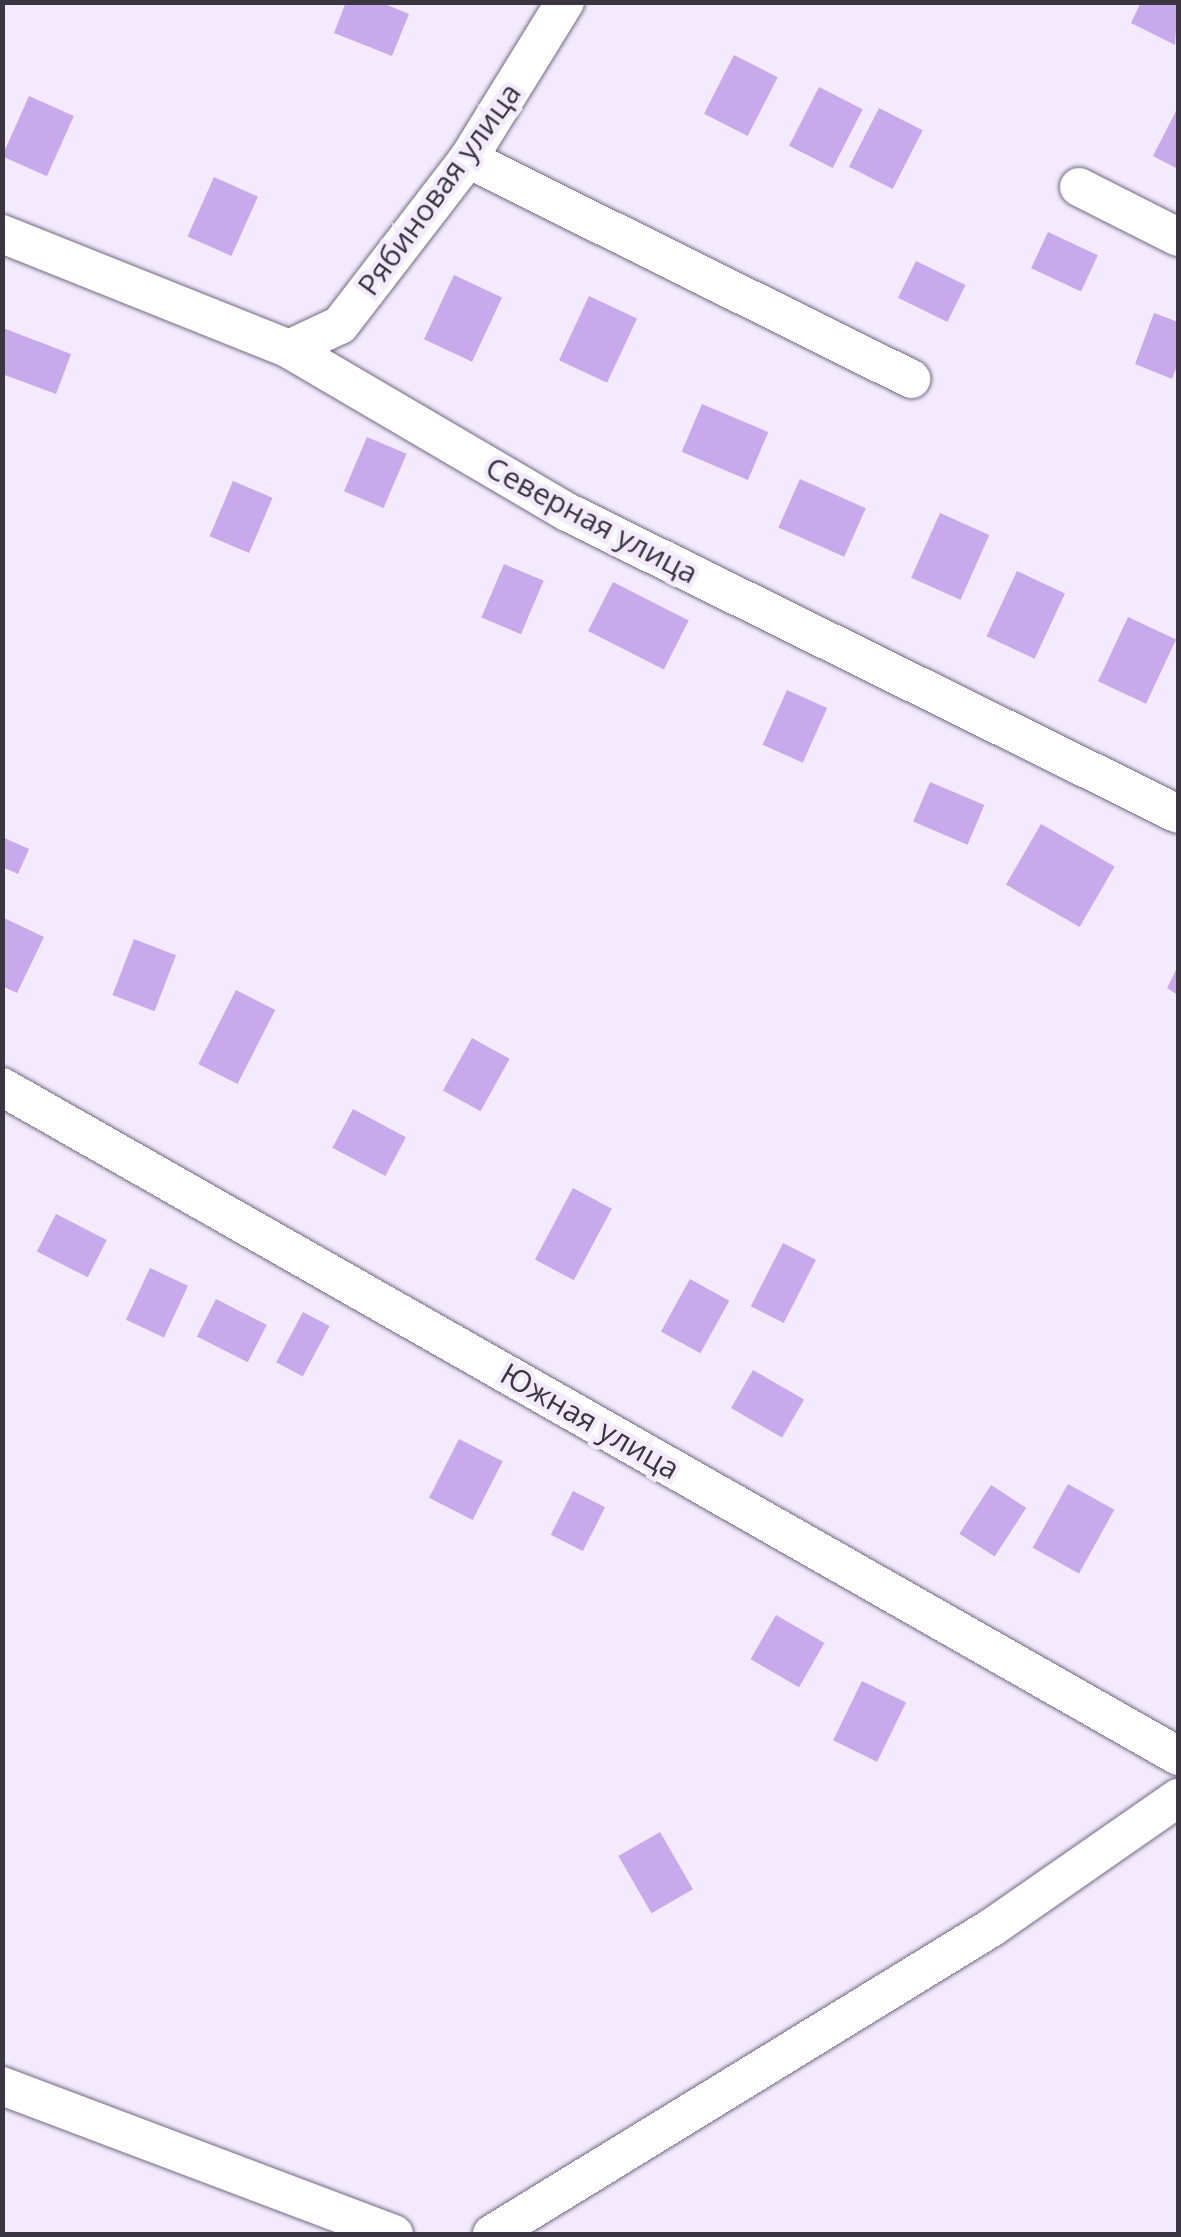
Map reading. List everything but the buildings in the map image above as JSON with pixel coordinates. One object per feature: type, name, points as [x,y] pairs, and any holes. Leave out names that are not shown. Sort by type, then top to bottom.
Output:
[{"type":"street","name":"Рябиновая улица","points":[[289,349],[340,325],[468,159],[565,2]]},
{"type":"street","points":[[468,159],[910,380]]},
{"type":"street","points":[[1079,188],[1178,237]]},
{"type":"street","name":"Северная улица","points":[[2,234],[289,349],[569,513],[1178,814]]},
{"type":"street","name":"Южная улица","points":[[2,1087],[1178,1756]]},
{"type":"street","points":[[492,2234],[991,1928],[1178,1798]]},
{"type":"street","points":[[2,2086],[394,2234]]}]
